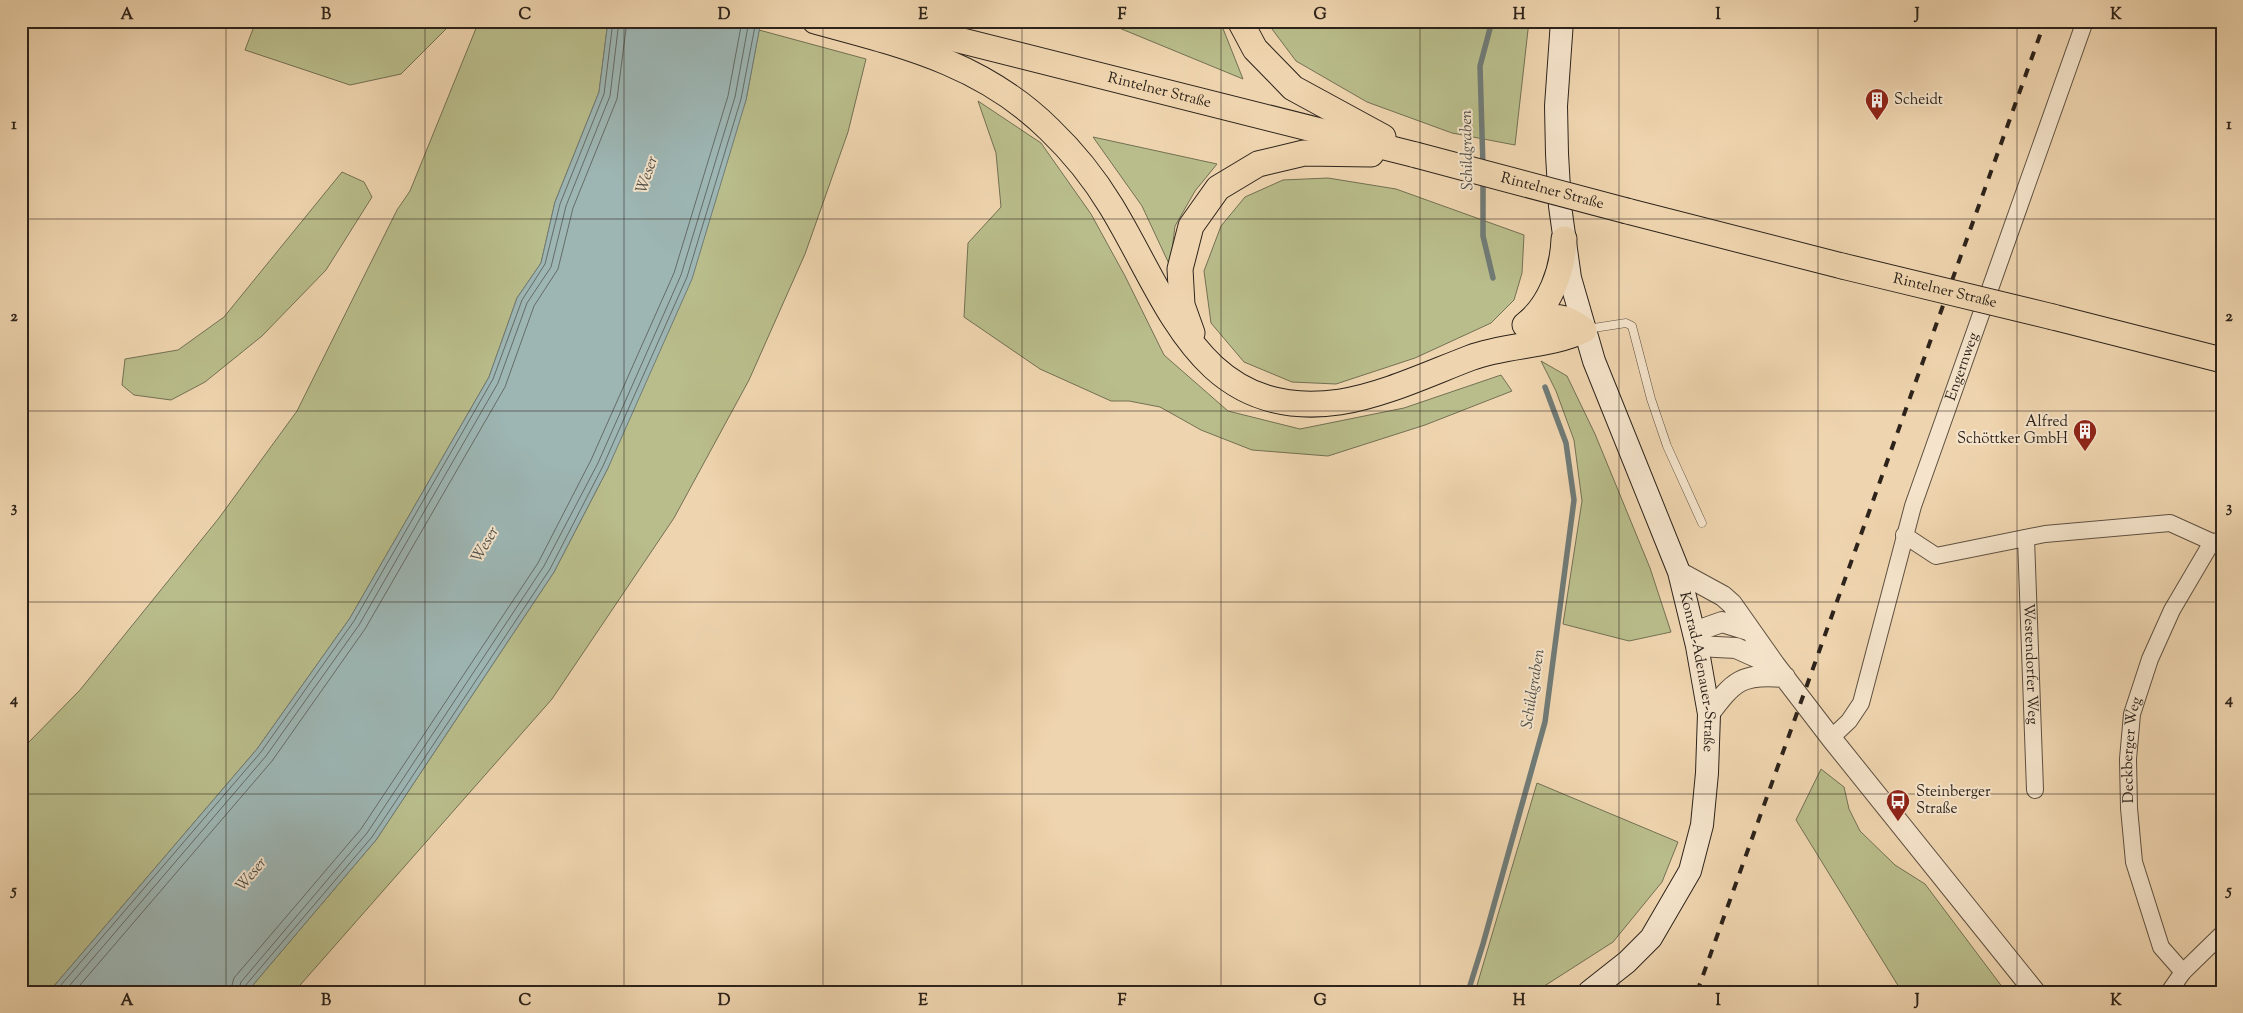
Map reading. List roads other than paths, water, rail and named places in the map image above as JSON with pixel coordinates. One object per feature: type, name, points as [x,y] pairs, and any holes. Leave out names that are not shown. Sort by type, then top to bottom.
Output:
[{"type":"main road","points":[[815,21],[921,51],[992,83],[1024,106],[1074,153],[1111,206],[1169,314],[1198,351],[1219,372],[1238,386],[1255,395],[1286,403],[1316,404],[1341,402],[1376,394],[1490,350],[1565,339],[1584,330]]},
{"type":"main road","name":"Rintelner Straße","points":[[883,21],[1416,155],[1842,266],[2222,360]]},
{"type":"main road","points":[[1240,21],[1256,49],[1293,88],[1416,155]]},
{"type":"main road","name":"Konrad-Adenauer-Straße","points":[[1562,21],[1556,106],[1560,198],[1570,278],[1594,361],[1679,572],[1695,639],[1709,714],[1707,774],[1702,825],[1690,871],[1651,938],[1627,962],[1589,992]]},
{"type":"main road","points":[[1198,351],[1182,305],[1180,269],[1191,226],[1218,188],[1258,164],[1304,153],[1416,155]]},
{"type":"main road","points":[[1490,350],[1530,321],[1545,302],[1555,282],[1562,261],[1564,239]]},
{"type":"main road","points":[[1530,321],[1556,316],[1563,317],[1584,330]]},
{"type":"street","name":"Engernweg","points":[[1831,738],[1849,721],[1861,703],[1913,506],[2085,21]]},
{"type":"street","points":[[1904,535],[1936,556],[2045,534],[2170,523],[2217,542]]},
{"type":"street","name":"Westendorfer Weg","points":[[2026,538],[2035,790]]},
{"type":"street","name":"Deckberger Weg","points":[[2184,972],[2161,947],[2134,862],[2129,808],[2128,760],[2132,714],[2150,659],[2172,610],[2217,542]]},
{"type":"street","points":[[1679,572],[1723,596],[1732,604],[1831,738],[2035,992]]},
{"type":"street","points":[[1695,639],[1722,622],[1751,631]]},
{"type":"street","points":[[1695,639],[1736,648],[1780,671]]},
{"type":"street","points":[[1709,714],[1730,687],[1743,679],[1780,671]]},
{"type":"street","points":[[2169,992],[2184,972],[2222,934]]},
{"type":"lane","points":[[1584,330],[1626,323],[1632,326],[1650,399],[1667,446],[1702,523]]},
{"type":"water","name":"Weser","points":[[608,21],[761,21],[746,100],[692,279],[608,468],[554,572],[376,840],[247,992],[47,992],[257,749],[350,618],[489,377],[517,298],[541,263],[555,202],[599,92]]},
{"type":"waterway","name":"Schildgraben","points":[[1483,167],[1480,66],[1492,21]]},
{"type":"waterway","name":"Schildgraben","points":[[1483,179],[1483,236],[1493,278]]},
{"type":"waterway","name":"Schildgraben","points":[[1468,992],[1545,722],[1574,500],[1566,443],[1545,387]]},
{"type":"railway","points":[[1697,992],[2045,21]]},
{"type":"place","name":"Scheidt","points":[[1877,121]]},
{"type":"place","name":"Alfred Schöttker GmbH","points":[[2085,452]]},
{"type":"place","name":"Steinberger Straße","points":[[1898,822]]}]
